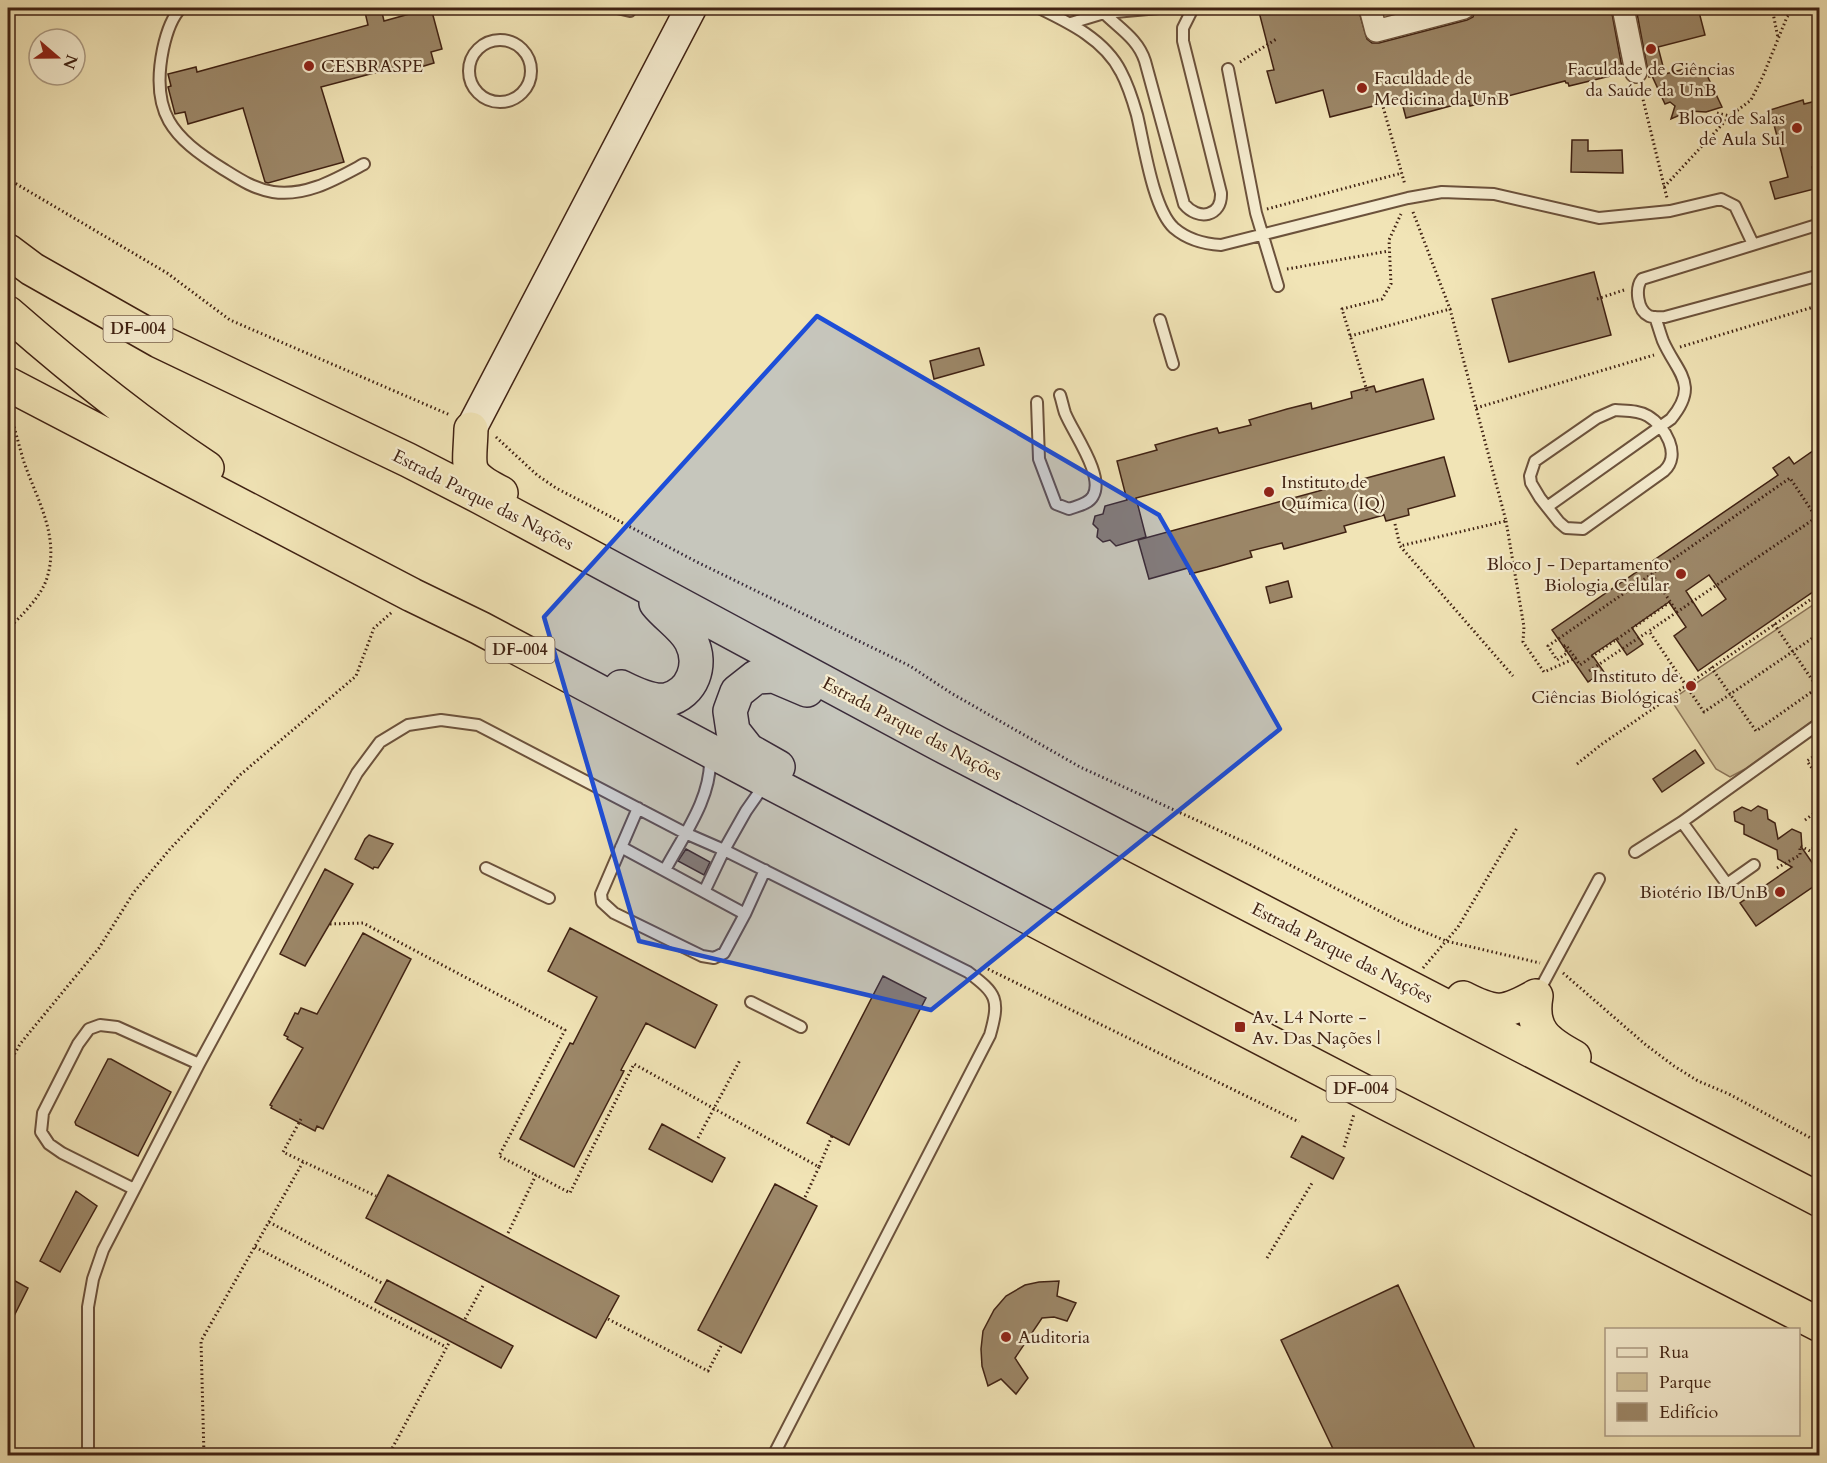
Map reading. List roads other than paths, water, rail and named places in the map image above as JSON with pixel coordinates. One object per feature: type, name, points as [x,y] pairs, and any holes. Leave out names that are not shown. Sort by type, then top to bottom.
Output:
[{"type":"highway","name":"Estrada Parque das Nações","points":[[8,251],[32,269],[149,336],[439,476],[939,744],[1820,1200]]},
{"type":"highway","points":[[8,313],[45,346],[146,426],[328,552]]},
{"type":"highway","points":[[242,381],[266,378],[295,386],[427,452],[438,453],[449,448],[470,425]]},
{"type":"highway","name":"DF-004","points":[[8,384],[328,552],[480,628],[767,781],[1820,1325]]},
{"type":"highway","points":[[470,425],[469,466],[474,477],[632,563],[662,611],[691,639],[698,660],[693,680],[681,693],[665,700],[649,698],[627,690],[519,635],[500,628],[480,628]]},
{"type":"highway","points":[[904,852],[861,814],[748,750],[733,731],[730,711],[737,692],[756,677],[774,676],[872,723],[939,744]]},
{"type":"highway","points":[[1343,955],[1386,964],[1417,975],[1493,1011],[1518,1006],[1536,996]]},
{"type":"highway","points":[[1536,996],[1533,1013],[1541,1033],[1554,1046],[1615,1079],[1667,1120]]},
{"type":"highway","points":[[1742,1284],[1769,1287],[1820,1310]]},
{"type":"street","points":[[470,425],[691,8]]},
{"type":"street","points":[[1370,8],[1376,31],[1464,8]]},
{"type":"street","points":[[1623,8],[1636,72]]},
{"type":"lane","points":[[181,8],[166,35],[161,60],[160,85],[165,115],[177,135],[195,151],[242,181],[256,188],[274,192],[298,192],[327,184],[364,164]]},
{"type":"lane","points":[[617,8],[630,11]]},
{"type":"lane","points":[[1039,8],[1071,23],[1094,40],[1121,71],[1136,113],[1163,212],[1173,227],[1202,244],[1221,245],[1408,198],[1442,192],[1494,194],[1599,218],[1670,211],[1721,199],[1735,206],[1753,244]]},
{"type":"lane","points":[[1071,23],[1104,14],[1159,8]]},
{"type":"lane","points":[[1104,14],[1128,34],[1142,52],[1184,204],[1201,214],[1216,210],[1221,202],[1221,193],[1183,40],[1184,28],[1193,8]]},
{"type":"lane","points":[[495,41],[515,44],[529,59],[531,69],[530,79],[519,96],[500,103],[481,96],[470,79],[469,69],[477,50],[495,41]]},
{"type":"lane","points":[[1228,69],[1256,213],[1278,286]]},
{"type":"lane","points":[[1820,224],[1642,279],[1637,286],[1639,302],[1645,313],[1655,317],[1665,317],[1820,275]]},
{"type":"lane","points":[[1547,507],[1671,418],[1680,408],[1686,387],[1663,342],[1655,317]]},
{"type":"lane","points":[[1160,320],[1173,364]]},
{"type":"lane","points":[[1037,402],[1039,459],[1056,504],[1069,509],[1090,500],[1095,494],[1096,486],[1087,455],[1065,413],[1060,395]]},
{"type":"lane","points":[[1615,410],[1636,411],[1648,416],[1659,425],[1671,446],[1672,453],[1671,464],[1664,471],[1583,529],[1566,528],[1547,507],[1530,476],[1535,461],[1597,418],[1615,410]]},
{"type":"lane","points":[[88,1455],[88,1307],[93,1279],[103,1250],[199,1064],[357,773],[380,742],[408,725],[441,720],[478,725],[685,832],[968,972],[990,989],[996,1012],[990,1035],[773,1455]]},
{"type":"lane","points":[[1635,852],[1682,822],[1820,723]]},
{"type":"lane","points":[[665,870],[695,816],[706,789],[711,771],[710,751]]},
{"type":"lane","points":[[704,892],[746,811],[767,781]]},
{"type":"lane","points":[[638,808],[601,894],[602,902],[614,913],[702,956],[714,958],[723,953],[745,914],[765,870]]},
{"type":"lane","points":[[1682,822],[1728,884],[1754,865]]},
{"type":"lane","points":[[621,847],[745,914]]},
{"type":"lane","points":[[486,868],[549,898]]},
{"type":"lane","points":[[1536,996],[1599,879]]},
{"type":"lane","points":[[751,1002],[801,1027]]},
{"type":"lane","points":[[134,1189],[62,1153],[49,1144],[41,1132],[43,1113],[78,1044],[89,1029],[100,1025],[117,1027],[199,1064]]},
{"type":"place","name":"Faculdade de Ciências da Saúde da UnB","points":[[1651,49]]},
{"type":"place","name":"CESBRASPE","points":[[309,66]]},
{"type":"place","name":"Faculdade de Medicina da UnB","points":[[1362,88]]},
{"type":"place","name":"Bloco de Salas de Aula Sul","points":[[1797,128]]},
{"type":"place","name":"Instituto de Química (IQ)","points":[[1269,492]]},
{"type":"place","name":"Bloco J - Departamento Biologia Celular","points":[[1681,574]]},
{"type":"place","name":"Instituto de Ciências Biológicas","points":[[1691,686]]},
{"type":"place","name":"Biotério IB/UnB","points":[[1780,892]]},
{"type":"place","name":"Av. L4 Norte - Av. Das Nações |","points":[[1240,1027]]},
{"type":"place","name":"Auditoria","points":[[1006,1337]]}]
